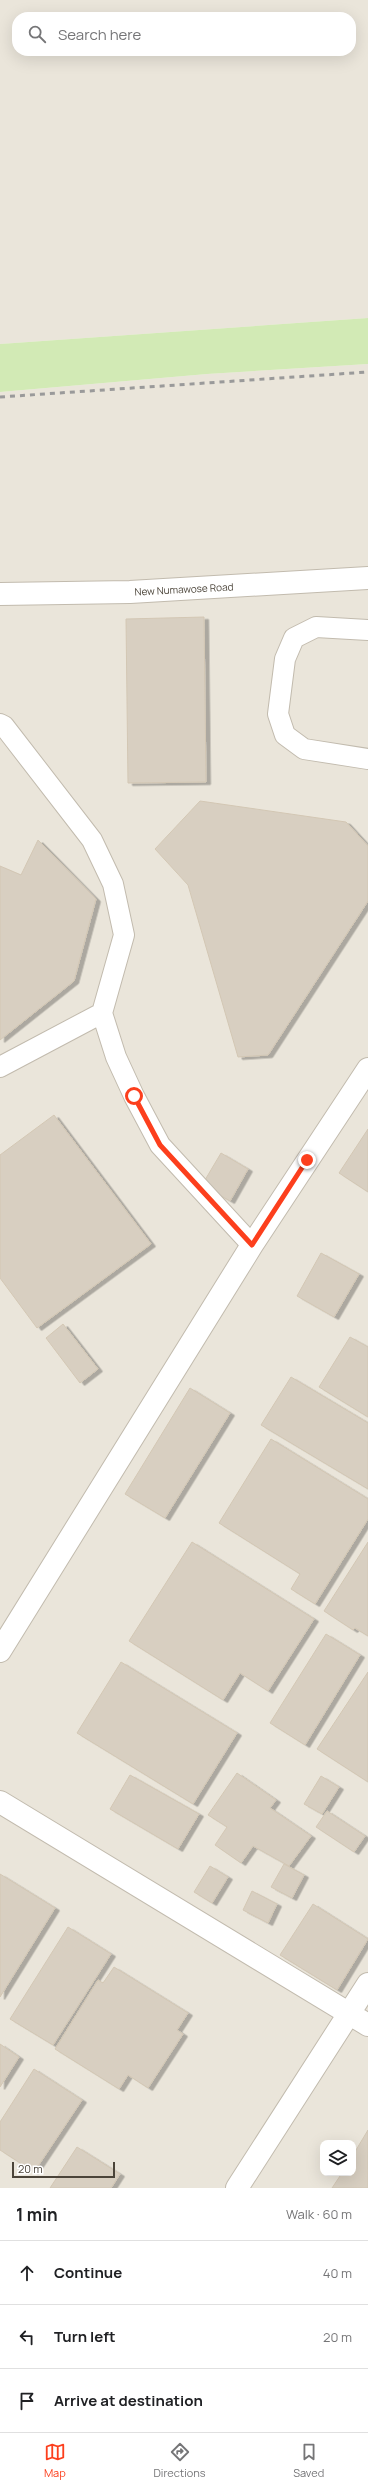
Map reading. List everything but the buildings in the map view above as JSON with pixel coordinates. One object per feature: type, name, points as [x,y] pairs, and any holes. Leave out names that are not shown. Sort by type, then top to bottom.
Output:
[{"type":"street","name":"New Numawose Road","points":[[0,594],[130,592],[368,578]]},
{"type":"street","points":[[0,1651],[252,1245],[368,1069]]},
{"type":"street","points":[[0,1802],[368,2025]]},
{"type":"street","points":[[237,2188],[368,1984]]},
{"type":"lane","points":[[368,630],[316,627],[294,638],[285,659],[278,714],[285,736],[304,750],[368,759]]},
{"type":"lane","points":[[0,724],[4,726],[92,840],[113,884],[124,935],[102,1012],[116,1057],[134,1096],[160,1145],[252,1245]]},
{"type":"lane","points":[[0,1067],[102,1012]]},
{"type":"shaded area","points":[[0,0],[368,0],[368,318],[0,344]]},
{"type":"shaded area","points":[[368,364],[368,2188],[0,2188],[0,392],[207,374]]},
{"type":"green space","points":[[368,318],[368,364],[207,374],[0,392],[0,344]]},
{"type":"railway","points":[[0,397],[368,372]]},
{"type":"route","points":[[134,1096],[160,1145],[252,1245],[307,1160]]}]
